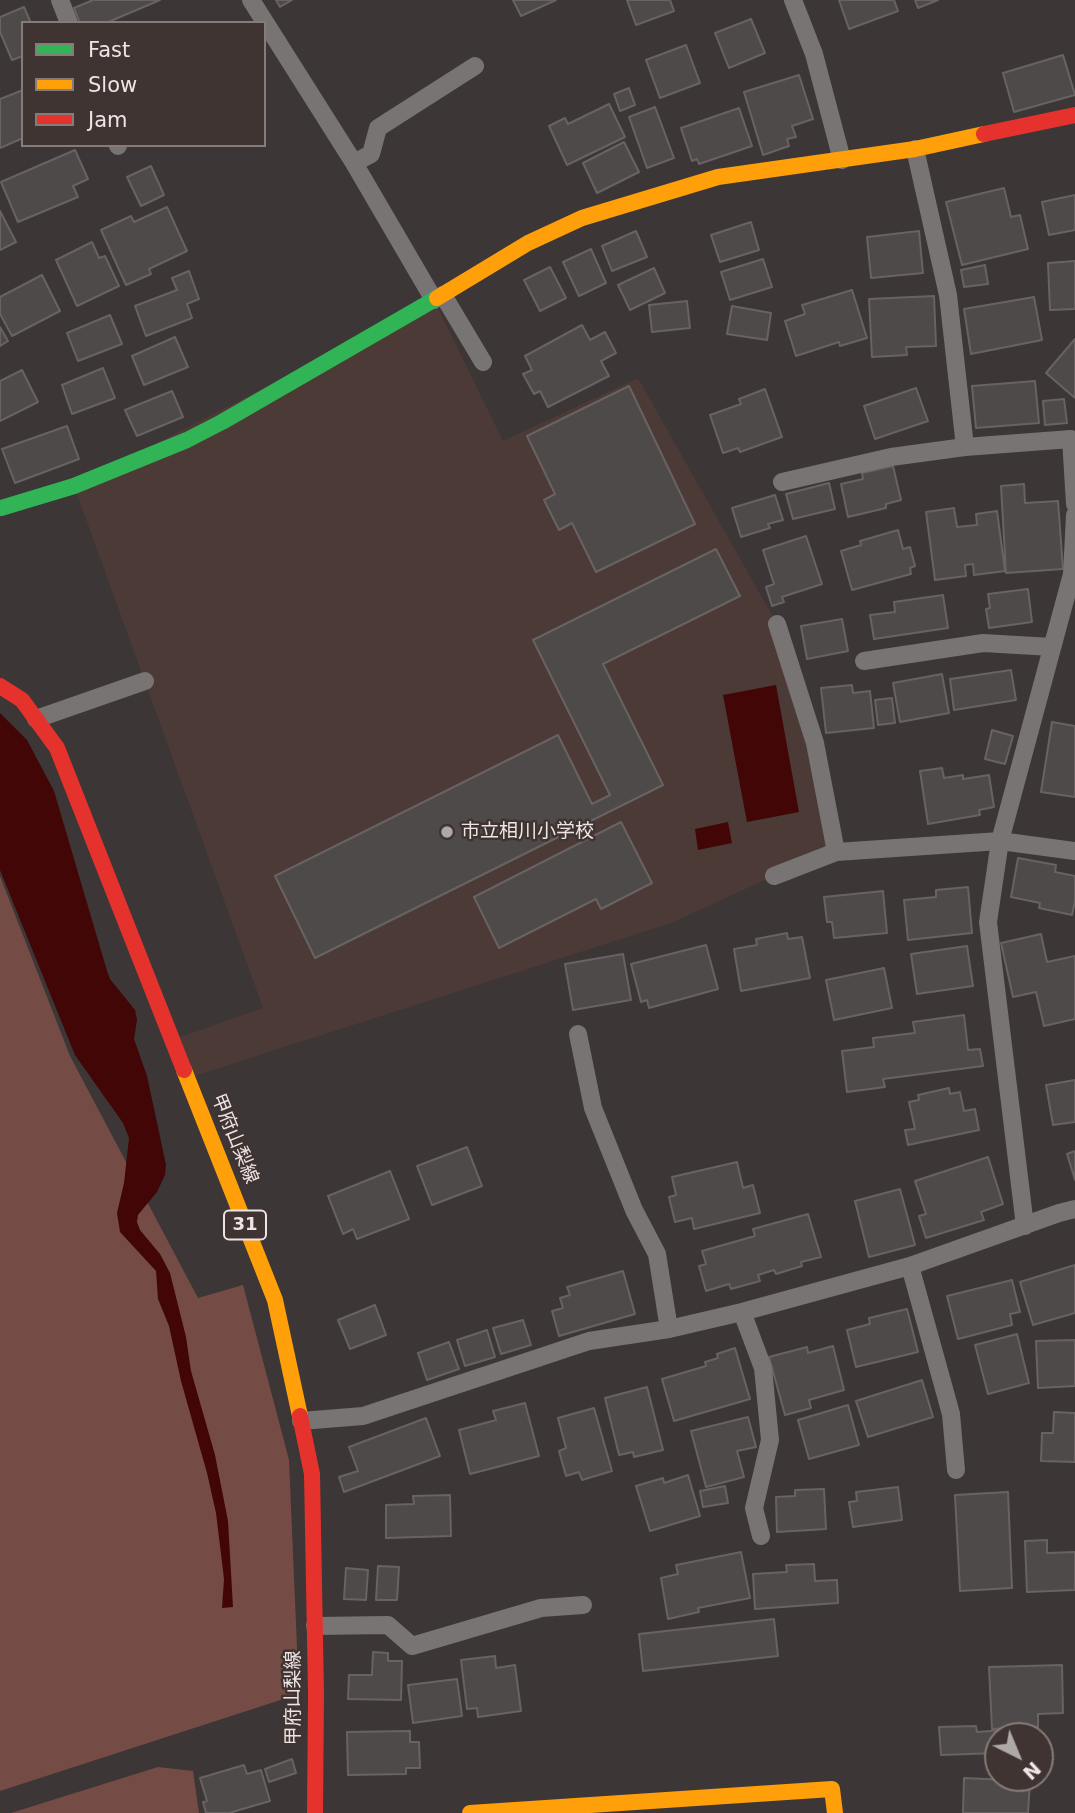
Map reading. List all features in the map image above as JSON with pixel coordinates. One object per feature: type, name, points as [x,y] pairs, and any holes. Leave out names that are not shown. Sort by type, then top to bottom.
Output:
[{"type":"street","points":[[1,508],[74,486],[187,440],[438,298],[528,243],[582,218],[719,177],[915,149],[1075,115]]},
{"type":"street","name":"甲府山梨線","points":[[0,686],[22,700],[57,748],[275,1300],[312,1474],[315,1813]]},
{"type":"street","points":[[470,1813],[832,1789],[835,1813]]},
{"type":"lane","points":[[60,0],[68,21]]},
{"type":"lane","points":[[251,0],[264,21]]},
{"type":"lane","points":[[793,0],[814,54],[842,160]]},
{"type":"lane","points":[[266,24],[438,298],[484,362]]},
{"type":"lane","points":[[354,163],[372,154],[378,128],[475,66]]},
{"type":"lane","points":[[915,149],[948,295],[965,447]]},
{"type":"lane","points":[[782,482],[891,457],[965,447],[1071,439],[1075,504]]},
{"type":"lane","points":[[1025,1226],[988,922],[1000,841],[1072,574],[1075,515]]},
{"type":"lane","points":[[777,624],[815,743],[836,852]]},
{"type":"lane","points":[[864,661],[983,643],[1052,647]]},
{"type":"lane","points":[[36,719],[145,681]]},
{"type":"lane","points":[[774,876],[836,852],[1000,841],[1075,851]]},
{"type":"lane","points":[[578,1034],[593,1108],[634,1210],[657,1254],[669,1329]]},
{"type":"lane","points":[[301,1421],[362,1416],[589,1342],[669,1329],[743,1312],[910,1266],[1075,1209]]},
{"type":"lane","points":[[910,1266],[951,1414],[956,1470]]},
{"type":"lane","points":[[743,1312],[763,1368],[770,1440],[754,1508],[761,1536]]},
{"type":"lane","points":[[315,1626],[388,1625],[412,1646],[541,1608],[583,1605]]},
{"type":"shaded area","points":[[434,300],[503,441],[638,378],[777,624],[836,852],[774,876],[671,923],[188,1078],[172,1040],[263,1008],[74,486]]},
{"type":"shaded area","points":[[776,685],[799,812],[747,822],[723,695]]},
{"type":"shaded area","points":[[0,713],[27,740],[54,791],[107,971],[110,979],[135,1010],[137,1020],[134,1039],[147,1076],[166,1165],[165,1175],[157,1192],[138,1215],[137,1222],[170,1273],[186,1337],[191,1371],[215,1455],[228,1521],[233,1607],[222,1608],[224,1579],[216,1513],[169,1326],[158,1299],[156,1271],[120,1232],[117,1213],[124,1183],[129,1138],[123,1123],[75,1055],[0,870]]},
{"type":"shaded area","points":[[728,822],[732,843],[698,850],[695,829]]},
{"type":"shaded area","points":[[0,876],[70,1056],[198,1298],[243,1285],[289,1460],[299,1694],[0,1791]]},
{"type":"shaded area","points":[[158,1767],[193,1771],[199,1813],[11,1813]]},
{"type":"building","points":[[93,0],[160,0],[111,21],[79,21],[74,8]]},
{"type":"building","points":[[276,0],[292,0],[280,7]]},
{"type":"building","points":[[513,0],[556,0],[521,16]]},
{"type":"building","points":[[627,0],[670,0],[674,11],[636,25]]},
{"type":"building","points":[[839,0],[894,0],[898,11],[849,29]]},
{"type":"building","points":[[915,0],[938,0],[918,8]]},
{"type":"building","points":[[24,7],[30,21],[21,21],[21,57],[12,60],[0,32],[0,17]]},
{"type":"building","points":[[751,19],[765,53],[729,68],[715,33]]},
{"type":"building","points":[[686,45],[700,83],[660,98],[646,60]]},
{"type":"building","points":[[1063,55],[1075,95],[1014,112],[1003,73]]},
{"type":"building","points":[[799,75],[813,119],[792,126],[796,137],[787,139],[789,146],[763,155],[744,92]]},
{"type":"building","points":[[629,88],[635,105],[620,111],[614,94]]},
{"type":"building","points":[[21,91],[21,139],[0,148],[0,99]]},
{"type":"building","points":[[609,104],[625,137],[567,165],[549,126],[565,118],[568,124]]},
{"type":"building","points":[[655,107],[674,158],[647,168],[629,117]]},
{"type":"building","points":[[739,108],[752,146],[699,164],[697,159],[692,161],[681,128]]},
{"type":"building","points":[[624,142],[639,172],[597,193],[583,163]]},
{"type":"building","points":[[75,150],[88,179],[73,186],[78,197],[18,222],[1,182]]},
{"type":"building","points":[[151,166],[164,195],[141,206],[127,177]]},
{"type":"building","points":[[1004,188],[1011,217],[1020,215],[1028,249],[962,265],[946,202]]},
{"type":"building","points":[[1075,195],[1075,230],[1049,235],[1042,202]]},
{"type":"building","points":[[167,207],[187,251],[149,269],[151,274],[126,285],[101,230],[131,216],[134,222]]},
{"type":"building","points":[[0,211],[16,242],[0,250]]},
{"type":"building","points":[[751,222],[759,250],[720,262],[711,235]]},
{"type":"building","points":[[636,231],[647,257],[612,271],[602,246]]},
{"type":"building","points":[[919,231],[923,273],[871,278],[867,237]]},
{"type":"building","points":[[92,242],[99,258],[105,256],[119,286],[77,306],[56,260]]},
{"type":"building","points":[[591,249],[606,283],[579,296],[563,262]]},
{"type":"building","points":[[763,259],[772,287],[730,300],[721,272]]},
{"type":"building","points":[[1075,261],[1075,309],[1050,310],[1048,263]]},
{"type":"building","points":[[985,265],[988,284],[964,287],[961,270]]},
{"type":"building","points":[[550,267],[566,298],[540,311],[524,280]]},
{"type":"building","points":[[654,268],[665,293],[630,310],[618,285]]},
{"type":"building","points":[[189,271],[199,299],[187,304],[192,318],[146,336],[135,306],[177,290],[172,278]]},
{"type":"building","points":[[42,275],[60,311],[12,336],[0,314],[0,297]]},
{"type":"building","points":[[852,290],[867,338],[840,346],[839,342],[796,356],[785,321],[805,314],[802,305]]},
{"type":"building","points":[[934,296],[936,346],[906,347],[907,355],[872,357],[869,299]]},
{"type":"building","points":[[1034,297],[1042,340],[971,354],[964,309]]},
{"type":"building","points":[[687,301],[690,328],[652,332],[649,305]]},
{"type":"building","points":[[732,306],[771,313],[767,340],[727,334]]},
{"type":"building","points":[[110,315],[122,344],[78,361],[67,333]]},
{"type":"building","points":[[582,325],[590,340],[605,332],[616,353],[601,361],[609,376],[548,407],[540,391],[534,394],[523,374],[532,370],[525,356]]},
{"type":"building","points":[[0,327],[8,341],[0,346]]},
{"type":"building","points":[[175,337],[188,367],[144,385],[132,356]]},
{"type":"building","points":[[1075,339],[1075,398],[1046,373]]},
{"type":"building","points":[[103,368],[115,398],[72,414],[62,385]]},
{"type":"building","points":[[22,370],[38,402],[0,421],[0,381]]},
{"type":"building","points":[[1035,381],[1039,423],[976,428],[972,386]]},
{"type":"building","points":[[629,386],[695,524],[596,572],[572,523],[559,530],[544,500],[555,494],[527,436]]},
{"type":"building","points":[[916,388],[928,421],[875,439],[864,406]]},
{"type":"building","points":[[765,389],[782,437],[740,452],[738,448],[723,453],[710,415],[741,404],[739,399]]},
{"type":"building","points":[[172,391],[183,417],[137,436],[125,410]]},
{"type":"building","points":[[1064,399],[1067,423],[1045,425],[1043,401]]},
{"type":"building","points":[[67,426],[79,459],[15,483],[2,449]]},
{"type":"building","points":[[893,466],[901,500],[886,504],[886,508],[848,517],[841,484],[863,479],[862,473]]},
{"type":"building","points":[[829,483],[835,509],[793,519],[786,494]]},
{"type":"building","points":[[1024,484],[1025,503],[1058,501],[1063,569],[1006,573],[1001,486]]},
{"type":"building","points":[[775,495],[783,520],[768,524],[770,528],[741,537],[732,508]]},
{"type":"building","points":[[954,508],[957,527],[977,525],[976,514],[997,511],[1005,571],[974,575],[973,564],[965,565],[966,576],[935,580],[926,512]]},
{"type":"building","points":[[898,530],[903,549],[910,547],[915,566],[910,568],[911,574],[852,590],[841,551],[861,545],[860,541]]},
{"type":"building","points":[[806,536],[822,584],[782,597],[784,602],[772,606],[766,587],[774,584],[763,550]]},
{"type":"building","points":[[716,549],[740,596],[603,664],[663,785],[315,958],[275,876],[558,735],[592,804],[610,795],[533,640]]},
{"type":"building","points":[[1028,589],[1032,622],[989,628],[986,609],[990,608],[988,594]]},
{"type":"building","points":[[943,595],[948,628],[874,639],[870,615],[895,612],[894,602]]},
{"type":"building","points":[[842,619],[848,651],[807,659],[801,626]]},
{"type":"building","points":[[1011,670],[1016,700],[954,710],[950,679]]},
{"type":"building","points":[[942,674],[949,713],[900,722],[893,683]]},
{"type":"building","points":[[852,685],[853,693],[870,691],[874,728],[826,733],[821,688]]},
{"type":"building","points":[[892,698],[895,723],[878,725],[875,700]]},
{"type":"building","points":[[1052,722],[1075,726],[1075,797],[1041,792]]},
{"type":"building","points":[[992,730],[1013,736],[1005,764],[985,759]]},
{"type":"building","points":[[942,768],[944,778],[963,775],[963,779],[989,775],[994,807],[979,810],[980,815],[928,824],[920,771]]},
{"type":"building","points":[[621,822],[652,883],[601,909],[596,899],[499,948],[474,897]]},
{"type":"building","points":[[1018,858],[1056,865],[1055,872],[1075,876],[1072,915],[1039,908],[1040,903],[1011,897]]},
{"type":"building","points":[[968,887],[972,933],[908,940],[904,900],[936,897],[936,890]]},
{"type":"building","points":[[883,891],[887,933],[834,938],[832,922],[827,922],[824,897]]},
{"type":"building","points":[[787,933],[788,939],[802,937],[810,978],[741,991],[734,949],[757,945],[756,939]]},
{"type":"building","points":[[1041,934],[1047,962],[1075,956],[1075,1019],[1044,1026],[1036,992],[1013,997],[1001,943]]},
{"type":"building","points":[[706,945],[718,989],[649,1008],[647,1000],[641,1002],[631,964]]},
{"type":"building","points":[[967,946],[973,986],[917,994],[911,954]]},
{"type":"building","points":[[623,954],[631,1000],[573,1010],[565,964]]},
{"type":"building","points":[[884,968],[892,1008],[834,1020],[826,980]]},
{"type":"building","points":[[964,1015],[968,1050],[980,1049],[983,1066],[883,1079],[885,1087],[847,1092],[842,1051],[874,1047],[873,1038],[915,1033],[913,1022]]},
{"type":"building","points":[[1075,1080],[1075,1122],[1053,1125],[1046,1085]]},
{"type":"building","points":[[949,1088],[950,1094],[960,1092],[964,1111],[975,1109],[979,1130],[908,1145],[905,1130],[915,1129],[909,1102],[919,1100],[918,1095]]},
{"type":"building","points":[[467,1147],[482,1186],[432,1205],[417,1166]]},
{"type":"building","points":[[1075,1151],[1075,1180],[1067,1154]]},
{"type":"building","points":[[988,1157],[1003,1204],[981,1212],[984,1220],[926,1238],[919,1216],[926,1214],[915,1181]]},
{"type":"building","points":[[737,1162],[743,1188],[753,1185],[760,1213],[694,1229],[692,1218],[675,1222],[669,1197],[676,1195],[672,1177]]},
{"type":"building","points":[[390,1171],[409,1219],[357,1239],[353,1229],[343,1234],[328,1196]]},
{"type":"building","points":[[900,1189],[915,1245],[869,1257],[855,1201]]},
{"type":"building","points":[[808,1214],[821,1257],[801,1262],[802,1266],[776,1274],[774,1270],[758,1275],[760,1281],[731,1289],[729,1284],[706,1291],[699,1266],[706,1264],[702,1251],[755,1236],[753,1229]]},
{"type":"building","points":[[1075,1265],[1075,1313],[1033,1325],[1020,1282]]},
{"type":"building","points":[[623,1271],[635,1314],[559,1336],[552,1311],[563,1308],[560,1298],[570,1295],[567,1287]]},
{"type":"building","points":[[1012,1280],[1020,1312],[1010,1314],[1012,1325],[958,1339],[947,1296]]},
{"type":"building","points":[[375,1305],[386,1335],[350,1349],[338,1320]]},
{"type":"building","points":[[907,1309],[918,1352],[856,1367],[847,1330],[870,1324],[869,1318]]},
{"type":"building","points":[[523,1320],[531,1345],[501,1354],[493,1328]]},
{"type":"building","points":[[487,1330],[495,1357],[465,1366],[457,1340]]},
{"type":"building","points":[[1017,1334],[1029,1383],[988,1394],[975,1345]]},
{"type":"building","points":[[1075,1340],[1075,1386],[1038,1388],[1036,1341]]},
{"type":"building","points":[[449,1342],[459,1369],[427,1380],[418,1353]]},
{"type":"building","points":[[833,1346],[844,1390],[809,1400],[811,1408],[785,1415],[769,1357],[807,1347],[808,1353]]},
{"type":"building","points":[[735,1348],[750,1399],[674,1421],[662,1379],[706,1366],[705,1362],[718,1358],[717,1354]]},
{"type":"building","points":[[922,1380],[933,1417],[868,1437],[856,1401]]},
{"type":"building","points":[[647,1387],[663,1450],[634,1457],[633,1452],[619,1455],[605,1398]]},
{"type":"building","points":[[525,1403],[539,1456],[470,1474],[459,1430],[496,1420],[493,1411]]},
{"type":"building","points":[[848,1405],[859,1445],[809,1459],[798,1420]]},
{"type":"building","points":[[594,1408],[612,1471],[582,1480],[579,1472],[566,1476],[559,1451],[566,1448],[558,1418]]},
{"type":"building","points":[[1054,1412],[1075,1413],[1075,1462],[1041,1461],[1042,1433],[1053,1433]]},
{"type":"building","points":[[748,1417],[756,1447],[737,1451],[744,1477],[706,1487],[691,1431]]},
{"type":"building","points":[[426,1418],[440,1456],[344,1492],[339,1477],[358,1471],[349,1447]]},
{"type":"building","points":[[688,1475],[700,1516],[650,1531],[636,1486],[663,1478],[664,1483]]},
{"type":"building","points":[[725,1486],[728,1503],[703,1507],[700,1491]]},
{"type":"building","points":[[898,1487],[902,1520],[853,1527],[849,1502],[857,1501],[856,1492]]},
{"type":"building","points":[[824,1489],[826,1529],[777,1532],[776,1497],[795,1496],[795,1490]]},
{"type":"building","points":[[1008,1492],[1012,1588],[960,1591],[955,1495]]},
{"type":"building","points":[[450,1495],[451,1536],[386,1538],[386,1505],[414,1504],[413,1496]]},
{"type":"building","points":[[1047,1540],[1047,1553],[1075,1552],[1075,1590],[1027,1592],[1025,1541]]},
{"type":"building","points":[[741,1552],[750,1598],[698,1608],[699,1612],[668,1619],[661,1578],[678,1574],[676,1565]]},
{"type":"building","points":[[814,1564],[815,1581],[837,1580],[838,1603],[755,1609],[753,1574],[787,1572],[786,1565]]},
{"type":"building","points":[[378,1566],[399,1567],[397,1600],[376,1600]]},
{"type":"building","points":[[346,1568],[368,1570],[366,1600],[344,1599]]},
{"type":"building","points":[[774,1619],[778,1656],[643,1671],[639,1634]]},
{"type":"building","points":[[373,1652],[388,1653],[388,1661],[402,1661],[401,1700],[348,1699],[349,1675],[372,1675]]},
{"type":"building","points":[[495,1656],[496,1668],[515,1665],[521,1711],[478,1717],[477,1708],[467,1709],[461,1660]]},
{"type":"building","points":[[1062,1665],[1063,1713],[1038,1714],[1038,1722],[992,1722],[989,1667]]},
{"type":"building","points":[[457,1679],[462,1716],[413,1723],[408,1685]]},
{"type":"building","points":[[976,1726],[977,1732],[984,1731],[984,1753],[941,1755],[939,1727]]},
{"type":"building","points":[[410,1731],[410,1742],[419,1742],[420,1768],[406,1768],[406,1774],[348,1775],[347,1732]]},
{"type":"building","points":[[292,1759],[296,1773],[269,1782],[265,1769]]},
{"type":"building","points":[[244,1765],[247,1774],[261,1770],[270,1801],[229,1813],[206,1813],[203,1802],[207,1801],[200,1778]]},
{"type":"building","points":[[964,1778],[984,1779],[984,1792],[1029,1792],[1028,1813],[963,1813]]},
{"type":"traffic: fast","points":[[1,508],[74,486],[187,440],[437,298]]},
{"type":"traffic: slow","points":[[437,298],[528,243],[582,218],[718,177],[915,149],[984,134]]},
{"type":"traffic: slow","points":[[184,1070],[275,1300],[300,1416]]},
{"type":"traffic: slow","points":[[470,1813],[832,1789],[835,1813]]},
{"type":"traffic: jam","points":[[984,134],[1075,115]]},
{"type":"traffic: jam","points":[[0,686],[22,700],[57,748],[184,1070]]},
{"type":"traffic: jam","points":[[300,1416],[312,1474],[315,1813]]},
{"type":"place","name":"市立相川小学校","points":[[447,832]]}]
